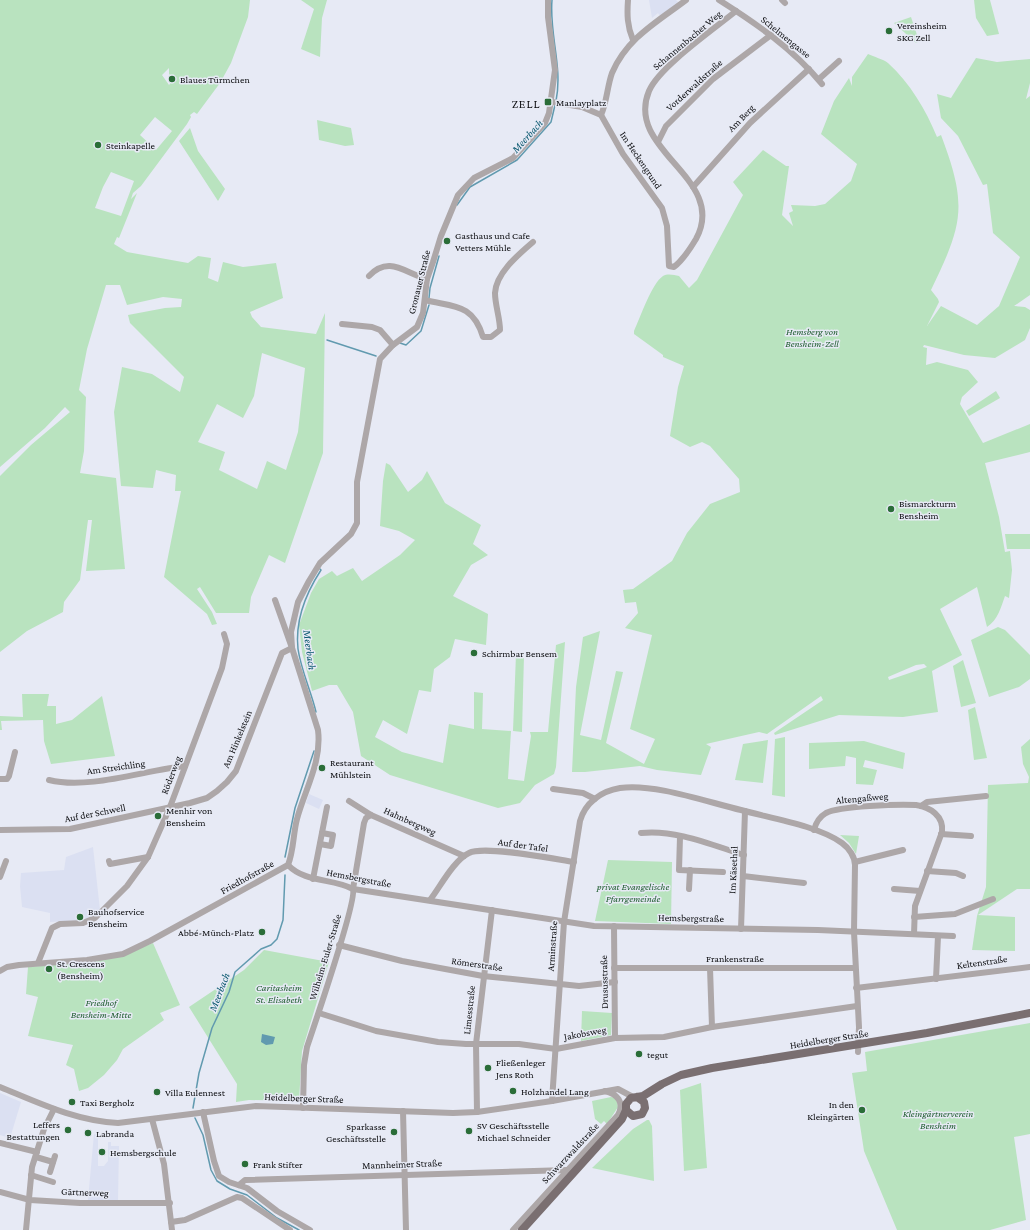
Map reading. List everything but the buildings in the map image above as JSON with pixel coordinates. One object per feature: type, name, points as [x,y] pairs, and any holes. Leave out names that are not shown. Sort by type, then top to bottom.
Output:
[{"type":"main road","name":"Heidelberger Straße","points":[[693,1072],[650,1097],[644,1103],[645,1108],[642,1114],[636,1116],[627,1110],[629,1099],[643,1096],[674,1078],[693,1072],[724,1065],[858,1048],[1030,1013]]},
{"type":"main road","points":[[635,1097],[644,1103]]},
{"type":"main road","name":"Schwarzwaldstraße","points":[[522,1230],[622,1119],[627,1110]]},
{"type":"street","name":"Gronauer Straße","points":[[292,648],[291,632],[298,602],[320,563],[351,534],[357,523],[357,482],[375,377],[380,359],[393,346],[417,327],[423,313],[427,279],[441,236],[458,195],[474,178],[513,158],[545,122],[554,102],[555,70],[548,17],[548,0]]},
{"type":"street","points":[[628,0],[626,15],[633,40]]},
{"type":"street","points":[[554,102],[582,107],[601,115],[612,75],[618,60],[633,40],[686,0]]},
{"type":"street","name":"Schelmengasse","points":[[719,0],[771,35],[809,69],[820,82],[839,61]]},
{"type":"street","name":"Schannenbacher Weg","points":[[668,266],[674,267],[681,262],[702,228],[704,215],[701,201],[692,187],[650,132],[645,117],[646,100],[654,81],[667,67],[736,11]]},
{"type":"street","name":"Vorderwaldstraße","points":[[658,142],[666,126],[714,79],[771,35]]},
{"type":"street","name":"Am Berg","points":[[692,187],[750,123],[809,69]]},
{"type":"street","name":"Im Heckengrund","points":[[601,115],[623,154],[662,208],[667,226],[668,266]]},
{"type":"street","points":[[425,300],[449,304],[465,310],[477,320],[482,337],[491,337],[500,330],[500,318],[495,294],[497,282],[506,269],[533,242]]},
{"type":"street","points":[[369,276],[375,269],[389,265],[427,279]]},
{"type":"street","points":[[342,324],[372,327],[380,330],[393,346]]},
{"type":"street","name":"Friedhofstraße","points":[[0,971],[7,967],[38,963],[87,960],[123,954],[150,941],[288,865],[301,806],[318,759],[319,741],[318,730],[275,600]]},
{"type":"street","name":"Röderweg","points":[[38,963],[52,928],[60,924],[84,923],[95,918],[127,886],[148,857],[170,807],[222,668],[227,644],[224,634]]},
{"type":"street","name":"Am Hinkelstein","points":[[170,807],[207,798],[222,787],[232,777],[243,757],[282,653],[292,648]]},
{"type":"street","points":[[0,779],[7,779],[9,776],[15,752]]},
{"type":"street","name":"Am Streichling","points":[[49,780],[58,782],[107,780],[185,766]]},
{"type":"street","name":"Arminstraße","points":[[552,1101],[564,922],[582,816],[595,799],[612,790],[639,788],[671,793],[814,830],[843,843],[848,847],[855,862]]},
{"type":"street","points":[[553,789],[582,793],[595,799]]},
{"type":"street","name":"Altengaßweg","points":[[921,806],[927,802],[986,796]]},
{"type":"street","name":"Hahnbergweg","points":[[350,801],[371,815],[464,856]]},
{"type":"street","name":"Altengaßweg","points":[[814,830],[819,818],[827,813],[840,809],[910,805],[921,806],[938,816],[942,825],[941,834]]},
{"type":"street","points":[[313,879],[327,806]]},
{"type":"street","name":"Auf der Schwell","points":[[0,830],[70,829],[170,807]]},
{"type":"street","name":"Im Käsethal","points":[[741,929],[745,811]]},
{"type":"street","name":"Wilhelm-Euler-Straße","points":[[303,1108],[306,1052],[351,906],[364,823],[366,818],[371,815]]},
{"type":"street","points":[[641,833],[653,832],[680,837],[744,855]]},
{"type":"street","points":[[320,844],[332,846],[333,835],[322,833]]},
{"type":"street","points":[[914,934],[915,906],[941,834],[971,836]]},
{"type":"street","points":[[680,837],[679,870],[723,872]]},
{"type":"street","points":[[858,1048],[854,932],[855,862],[903,850]]},
{"type":"street","name":"Auf der Tafel","points":[[464,856],[470,852],[492,851],[574,862]]},
{"type":"street","points":[[430,900],[464,856]]},
{"type":"street","points":[[109,860],[110,864],[148,857]]},
{"type":"street","points":[[0,878],[6,861]]},
{"type":"street","name":"Hemsbergstraße","points":[[288,865],[298,873],[313,879],[353,889],[594,926],[854,932],[953,936]]},
{"type":"street","points":[[689,889],[690,870]]},
{"type":"street","points":[[927,872],[956,873],[963,876]]},
{"type":"street","points":[[743,876],[804,883]]},
{"type":"street","points":[[894,889],[920,891]]},
{"type":"street","points":[[914,917],[956,914],[993,899]]},
{"type":"street","name":"Limesstraße","points":[[477,1112],[476,1044],[492,910]]},
{"type":"street","name":"Drususstraße","points":[[614,926],[615,1038]]},
{"type":"street","points":[[936,978],[938,936]]},
{"type":"street","name":"Römerstraße","points":[[339,945],[402,961],[483,976],[579,986],[615,982]]},
{"type":"street","name":"Keltenstraße","points":[[856,988],[1030,967]]},
{"type":"street","name":"Frankenstraße","points":[[614,968],[855,968]]},
{"type":"street","points":[[710,968],[712,1027]]},
{"type":"street","name":"Jakobsweg","points":[[318,1013],[376,1031],[438,1042],[519,1044],[556,1049],[615,1038],[664,1037],[712,1027],[857,1006]]},
{"type":"street","name":"Heidelberger Straße","points":[[0,1087],[65,1114],[104,1122],[130,1122],[256,1106],[477,1112],[552,1101],[612,1089]]},
{"type":"street","points":[[612,1089],[620,1090],[635,1097]]},
{"type":"street","points":[[612,1089],[622,1096],[627,1110]]},
{"type":"street","name":"Schwarzwaldstraße","points":[[513,1230],[610,1125],[621,1110],[621,1102],[617,1097],[604,1091]]},
{"type":"street","points":[[26,1230],[30,1200],[31,1174],[44,1129],[54,1110]]},
{"type":"street","points":[[404,1111],[406,1230]]},
{"type":"street","points":[[203,1112],[216,1170],[224,1180],[247,1188],[277,1211],[310,1230]]},
{"type":"street","points":[[152,1119],[164,1164],[170,1203],[172,1230]]},
{"type":"street","points":[[0,1143],[54,1159],[50,1172]]},
{"type":"street","name":"Mannheimer Straße","points":[[239,1185],[245,1180],[568,1170]]},
{"type":"street","points":[[31,1174],[53,1182]]},
{"type":"street","name":"Gärtnerweg","points":[[0,1192],[30,1200],[108,1204],[170,1203]]},
{"type":"street","points":[[171,1222],[185,1220],[237,1197],[242,1198],[290,1230]]},
{"type":"shaded area","points":[[649,0],[676,0],[679,3],[661,17],[658,13],[652,18]]},
{"type":"shaded area","points":[[309,794],[323,800],[319,809],[306,803]]},
{"type":"shaded area","points":[[93,847],[100,910],[85,920],[50,922],[50,913],[22,907],[20,886],[21,873],[64,870],[66,857]]},
{"type":"shaded area","points":[[0,1093],[21,1102],[10,1138],[0,1135]]},
{"type":"shaded area","name":"Hemsbergschule","points":[[94,1134],[98,1135],[98,1166],[104,1166],[108,1161],[108,1142],[111,1142],[111,1146],[119,1146],[118,1201],[88,1200]]},
{"type":"green space","points":[[0,0],[250,0],[248,17],[231,63],[220,83],[197,114],[194,112],[190,115],[191,117],[187,124],[141,186],[133,193],[131,199],[137,193],[119,238],[117,237],[114,244],[127,252],[188,263],[198,256],[211,258],[208,278],[218,282],[223,262],[243,267],[276,263],[283,298],[250,312],[252,317],[261,327],[316,334],[325,313],[323,453],[285,563],[269,555],[251,597],[249,613],[216,613],[200,587],[197,589],[212,612],[217,624],[212,625],[207,614],[164,577],[181,491],[175,491],[176,475],[156,470],[153,488],[121,486],[114,412],[122,367],[152,374],[180,392],[184,377],[130,323],[128,315],[165,308],[181,307],[182,299],[163,297],[127,305],[120,285],[106,285],[87,349],[79,390],[86,397],[84,451],[80,473],[116,478],[125,569],[86,571],[92,520],[88,520],[80,580],[64,602],[63,612],[27,631],[0,652],[0,476],[31,445],[70,412],[65,407],[45,428],[0,467]],"holes":[[[169,68],[169,74],[174,79],[169,85],[162,75]],[[155,117],[172,131],[156,150],[140,135]],[[111,172],[134,181],[121,216],[95,208],[103,187]],[[262,353],[305,368],[298,432],[286,470],[267,461],[257,489],[219,470],[225,452],[198,442],[217,404],[243,418],[254,396]]]},
{"type":"green space","points":[[301,0],[327,0],[322,18],[320,57],[301,49],[314,9]]},
{"type":"green space","points":[[974,0],[990,0],[999,34],[987,36],[976,18]]},
{"type":"green space","points":[[911,17],[919,41],[916,43],[894,23]]},
{"type":"green space","name":"Hemsberg von Bensheim-Zell","points":[[868,54],[888,63],[917,97],[937,137],[941,135],[950,159],[955,180],[958,198],[958,214],[950,248],[931,290],[939,302],[927,326],[941,306],[977,325],[999,306],[1020,257],[993,233],[987,184],[983,185],[958,136],[941,118],[937,94],[951,98],[976,58],[997,62],[1030,59],[1030,83],[1026,99],[1030,96],[1030,295],[1014,306],[1025,307],[1030,310],[1030,328],[1025,340],[995,358],[964,355],[924,345],[923,347],[927,348],[926,365],[937,362],[968,370],[978,382],[962,397],[960,404],[983,443],[1030,424],[1030,452],[985,463],[999,517],[1005,552],[1010,551],[1012,570],[1009,598],[1005,596],[994,621],[987,627],[977,587],[940,609],[962,655],[932,671],[938,712],[903,717],[839,715],[775,735],[774,733],[823,700],[821,696],[767,734],[759,732],[706,744],[711,747],[701,775],[657,770],[640,766],[572,772],[576,687],[583,637],[600,631],[580,735],[601,740],[616,671],[623,672],[606,743],[644,764],[655,739],[630,729],[652,635],[625,628],[638,613],[636,602],[625,603],[623,590],[633,589],[672,561],[687,533],[710,504],[740,492],[739,479],[710,446],[702,442],[690,447],[670,436],[678,387],[684,366],[663,357],[663,355],[634,334],[634,331],[651,293],[663,276],[669,274],[679,276],[689,288],[697,280],[743,195],[733,182],[763,150],[786,166],[789,166],[782,215],[793,226],[789,213],[793,211],[791,205],[815,206],[825,204],[851,181],[857,164],[821,134],[834,101],[849,78],[852,86],[852,77]],"holes":[[[924,664],[927,667],[889,680],[888,677],[916,665]]]},
{"type":"green space","points":[[317,120],[351,128],[354,145],[345,146],[319,140]]},
{"type":"green space","points":[[190,128],[198,151],[225,189],[218,201],[179,141]]},
{"type":"green space","points":[[996,391],[1000,398],[969,416],[966,411]]},
{"type":"green space","points":[[386,463],[390,465],[408,492],[422,480],[427,471],[445,503],[481,525],[473,544],[488,555],[471,565],[453,596],[488,614],[486,645],[455,639],[450,657],[434,669],[431,692],[419,690],[407,734],[383,720],[375,737],[402,752],[443,763],[449,724],[474,729],[474,692],[483,693],[482,729],[511,731],[508,779],[524,781],[531,736],[530,732],[548,732],[556,645],[565,642],[556,767],[554,774],[535,785],[520,803],[498,808],[390,775],[361,756],[353,712],[337,685],[329,685],[312,691],[302,652],[299,625],[311,593],[319,579],[332,571],[337,576],[353,568],[362,581],[400,555],[415,540],[399,531],[380,526],[383,481]]},
{"type":"green space","points":[[1005,534],[1030,534],[1030,549],[1007,549]]},
{"type":"green space","points":[[998,627],[1005,630],[1030,655],[1030,679],[1019,687],[989,697],[971,640]]},
{"type":"green space","points":[[516,654],[524,655],[522,732],[513,731]]},
{"type":"green space","points":[[963,660],[976,703],[961,707],[953,666]]},
{"type":"green space","points":[[22,694],[49,694],[47,706],[56,706],[56,724],[72,720],[102,696],[115,756],[51,764],[44,741],[43,720],[1,721],[2,730],[0,730],[0,716],[23,717]]},
{"type":"green space","points":[[975,707],[987,758],[974,760],[968,710]]},
{"type":"green space","points":[[785,737],[785,797],[772,795],[775,739]]},
{"type":"green space","points":[[1030,739],[1030,889],[1017,889],[978,915],[1015,917],[1015,951],[972,950],[977,916],[986,887],[988,785],[1028,783],[1029,777],[1023,764],[1021,747]]},
{"type":"green space","points":[[768,740],[763,783],[735,780],[743,744]]},
{"type":"green space","points":[[864,741],[905,753],[903,769],[865,760],[863,767],[877,770],[873,785],[856,784],[856,758],[846,756],[845,766],[809,769],[809,743]]},
{"type":"green space","points":[[840,835],[859,836],[856,854],[849,843]]},
{"type":"green space","name":"privat Evangelische Pfarrgemeinde","points":[[608,860],[672,862],[671,924],[595,921]]},
{"type":"green space","name":"Friedhof Bensheim-Mitte","points":[[153,943],[180,1005],[160,1013],[164,1020],[123,1049],[117,1060],[104,1075],[88,1088],[79,1091],[74,1069],[66,1065],[73,1045],[28,1036],[38,997],[26,994],[28,967],[83,963],[114,958]]},
{"type":"green space","name":"Caritasheim St. Elisabeth","points":[[264,950],[329,962],[302,1051],[299,1101],[249,1100],[236,1102],[237,1084],[189,1007],[244,970]]},
{"type":"green space","points":[[582,1011],[612,1013],[611,1035],[581,1041]]},
{"type":"green space","name":"Kleingärtnerverein Bensheim","points":[[1030,1023],[1030,1134],[1014,1137],[1026,1220],[990,1230],[897,1230],[864,1151],[852,1073],[867,1071],[865,1052]]},
{"type":"green space","points":[[701,1083],[707,1168],[684,1171],[680,1090]]},
{"type":"green space","points":[[611,1097],[616,1098],[618,1107],[607,1124],[604,1121],[601,1124],[595,1119],[592,1101]]},
{"type":"green space","points":[[649,1120],[652,1126],[654,1181],[592,1168],[633,1129]]},
{"type":"water","points":[[262,1034],[275,1037],[273,1044],[266,1045],[261,1042]]},
{"type":"waterway","name":"Meerbach","points":[[552,0],[552,25],[558,76],[556,101]]},
{"type":"waterway","name":"Meerbach","points":[[457,205],[470,187],[517,160],[551,122],[555,105]]},
{"type":"waterway","name":"Meerbach","points":[[429,298],[430,288],[439,256]]},
{"type":"waterway","name":"Meerbach","points":[[400,343],[406,345],[421,331],[429,305]]},
{"type":"waterway","points":[[327,340],[376,356]]},
{"type":"waterway","name":"Meerbach","points":[[316,712],[301,665],[298,649],[298,628],[306,598],[321,570],[320,569]]},
{"type":"waterway","name":"Meerbach","points":[[285,857],[295,808],[314,751]]},
{"type":"waterway","name":"Meerbach","points":[[193,1108],[199,1073],[212,1028],[229,992],[235,972],[261,949],[271,945],[277,939],[283,920],[285,875]]},
{"type":"waterway","name":"Meerbach","points":[[195,1118],[203,1135],[211,1170],[217,1181],[230,1189],[247,1195],[277,1218],[299,1230]]},
{"type":"place","name":"Vereinsheim SKG Zell","points":[[889,31]]},
{"type":"place","name":"Blaues Türmchen","points":[[172,79]]},
{"type":"place","name":"Manlayplatz","points":[[548,102]]},
{"type":"place","name":"Steinkapelle","points":[[98,145]]},
{"type":"place","name":"Gasthaus und Cafe Vetters Mühle","points":[[447,241]]},
{"type":"place","name":"Bismarckturm Bensheim","points":[[891,509]]},
{"type":"place","name":"Schirmbar Bensem","points":[[474,653]]},
{"type":"place","name":"Restaurant Mühlstein","points":[[322,768]]},
{"type":"place","name":"Menhir von Bensheim","points":[[158,816]]},
{"type":"place","name":"Bauhofservice Bensheim","points":[[80,917]]},
{"type":"place","name":"Abbé-Münch-Platz","points":[[262,932]]},
{"type":"place","name":"St. Crescens (Bensheim)","points":[[49,969]]},
{"type":"place","name":"tegut","points":[[639,1054]]},
{"type":"place","name":"Fließenleger Jens Roth","points":[[488,1068]]},
{"type":"place","name":"Holzhandel Lang","points":[[513,1091]]},
{"type":"place","name":"Villa Eulennest","points":[[157,1092]]},
{"type":"place","name":"Taxi Bergholz","points":[[72,1102]]},
{"type":"place","name":"In den Kleingärten","points":[[862,1110]]},
{"type":"place","name":"Leffers Bestattungen","points":[[68,1130]]},
{"type":"place","name":"SV Geschäftsstelle Michael Schneider","points":[[469,1131]]},
{"type":"place","name":"Sparkasse Geschäftsstelle","points":[[394,1132]]},
{"type":"place","name":"Labranda","points":[[88,1133]]},
{"type":"place","name":"Hemsbergschule","points":[[102,1152]]},
{"type":"place","name":"Frank Stifter","points":[[245,1164]]},
{"type":"district","name":"ZELL","points":[[526,104]]}]
